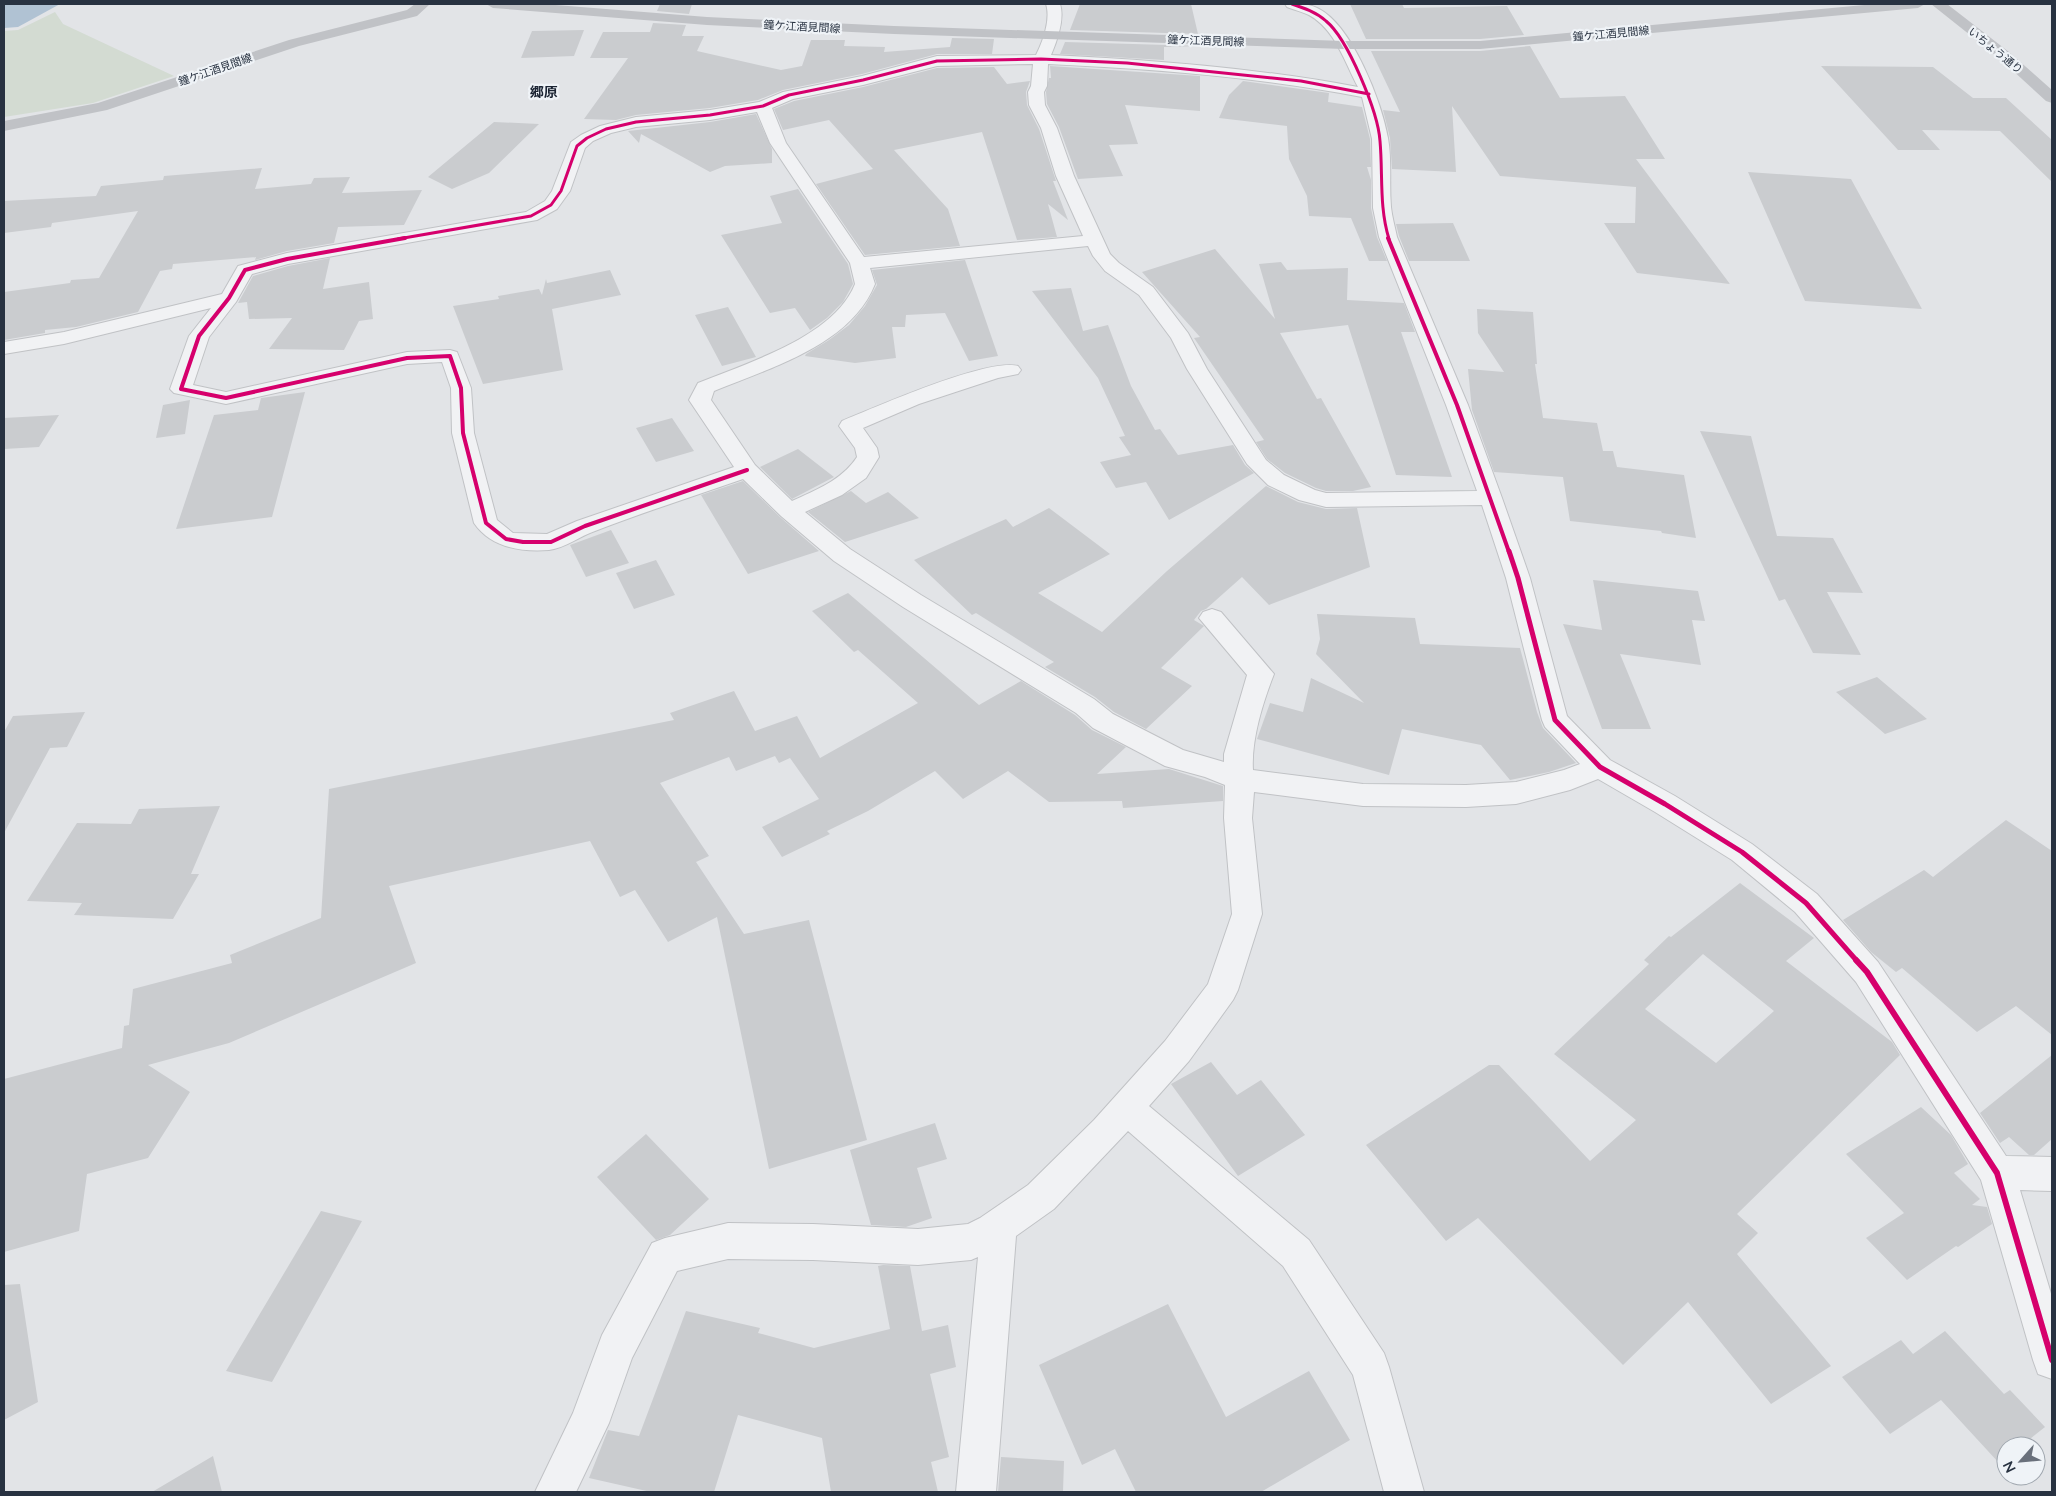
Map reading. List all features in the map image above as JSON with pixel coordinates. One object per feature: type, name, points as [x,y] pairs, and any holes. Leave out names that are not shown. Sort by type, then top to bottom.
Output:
[{"type":"main road","name":"鐘ケ江酒見間線","points":[[4,126],[101,107],[294,43],[412,13],[423,4]]},
{"type":"main road","name":"鐘ケ江酒見間線","points":[[494,4],[707,21],[1344,45],[1480,45],[1918,4]]},
{"type":"main road","name":"いちょう通り","points":[[1938,4],[2004,56],[2052,98]]},
{"type":"street","points":[[1053,4],[1055,10],[1051,35],[1041,59],[1039,86],[1036,92],[1037,105],[1049,128],[1065,176],[1102,256],[1112,267],[1146,291],[1181,337],[1197,369],[1258,464],[1276,480],[1307,495],[1326,500],[1491,498]]},
{"type":"street","points":[[1292,4],[1314,12],[1328,22],[1344,45],[1369,94],[1380,140],[1382,208],[1388,236],[1405,282],[1457,405],[1491,498],[1518,578],[1555,720],[1600,767],[1665,804],[1742,852],[1806,903],[1868,972],[1997,1173],[2052,1360]]},
{"type":"street","points":[[747,470],[585,526],[551,542],[523,542],[506,539],[486,523],[463,433],[461,388],[450,356],[407,358],[226,398],[181,390],[200,336],[229,298],[245,270],[287,259],[492,224],[542,212],[552,205],[561,192],[577,146],[587,138],[606,129],[636,122],[763,106],[789,96],[937,61],[1041,59],[1180,67],[1301,81],[1369,94]]},
{"type":"street","points":[[763,106],[778,143],[859,263],[865,284],[852,309],[839,322],[812,341],[782,356],[705,387],[700,400],[747,470],[789,511],[842,556],[912,601],[1085,706],[1103,721],[1175,758],[1211,768],[1239,779],[1364,795],[1466,796],[1516,793],[1570,779],[1600,767]]},
{"type":"street","points":[[859,263],[1094,240]]},
{"type":"street","points":[[4,348],[64,338],[229,298]]},
{"type":"street","points":[[789,511],[834,490],[858,474],[868,457],[866,448],[850,426],[912,400],[995,372],[1011,370]]},
{"type":"street","points":[[556,1492],[589,1423],[616,1349],[665,1256],[728,1240],[918,1247],[971,1242],[999,1226],[1041,1197],[1126,1108],[1177,1051],[1222,990],[1247,914],[1238,818],[1240,801],[1238,754],[1255,689],[1261,674],[1212,618]]},
{"type":"street","points":[[1126,1108],[1296,1253],[1370,1367],[1404,1492]]},
{"type":"street","points":[[1997,1173],[2052,1174]]},
{"type":"street","points":[[976,1492],[999,1226]]},
{"type":"shaded area","points":[[55,12],[63,24],[174,76],[93,103],[4,117],[4,31],[18,30]]},
{"type":"water","points":[[4,4],[60,4],[18,27],[4,28]]},
{"type":"building","points":[[660,4],[692,4],[689,14],[657,11]]},
{"type":"building","points":[[1080,4],[1191,4],[1198,34],[1070,30]]},
{"type":"building","points":[[1350,4],[1402,4],[1404,8],[1507,6],[1524,35],[1480,39],[1366,39]]},
{"type":"building","points":[[653,23],[686,25],[682,36],[704,36],[697,51],[781,70],[802,66],[811,40],[845,40],[844,46],[885,47],[884,52],[950,47],[952,38],[994,39],[992,54],[937,54],[862,74],[783,90],[758,100],[710,108],[636,115],[616,120],[584,119],[628,58],[590,58],[603,32],[650,32]]},
{"type":"building","points":[[584,30],[574,56],[521,58],[532,31]]},
{"type":"building","points":[[1065,42],[1201,46],[1164,47],[1164,60],[1060,54]]},
{"type":"building","points":[[1530,46],[1560,98],[1625,96],[1665,159],[1636,159],[1730,284],[1637,273],[1604,223],[1635,223],[1636,187],[1500,176],[1452,106],[1456,172],[1392,169],[1390,138],[1383,110],[1400,112],[1371,51],[1480,51]]},
{"type":"building","points":[[1050,66],[1200,76],[1200,111],[1125,105],[1138,144],[1109,145],[1123,176],[1078,179],[1059,127],[1047,104],[1046,92],[1049,78],[1051,78]]},
{"type":"building","points":[[1821,66],[1933,67],[1973,98],[2006,98],[2052,140],[2052,182],[2000,131],[1922,130],[1940,150],[1898,150]]},
{"type":"building","points":[[994,67],[1007,84],[1030,81],[1026,92],[1027,105],[1039,129],[1056,181],[1053,181],[1068,220],[1048,204],[1057,237],[1017,240],[982,132],[894,150],[948,209],[960,246],[865,255],[816,184],[873,169],[829,120],[783,130],[774,109],[794,101],[863,87],[937,68]]},
{"type":"building","points":[[1243,81],[1329,93],[1328,102],[1362,107],[1370,139],[1371,167],[1367,167],[1371,180],[1371,208],[1377,237],[1387,261],[1369,261],[1351,218],[1309,216],[1307,196],[1289,159],[1287,126],[1219,118],[1229,95]]},
{"type":"building","points":[[756,114],[772,149],[772,163],[725,166],[710,172],[641,134],[639,143],[628,131],[710,122]]},
{"type":"building","points":[[494,122],[539,124],[489,173],[452,189],[428,177]]},
{"type":"building","points":[[262,168],[255,189],[311,184],[314,178],[350,177],[342,193],[422,190],[404,225],[338,227],[334,243],[287,251],[255,260],[256,257],[173,264],[172,269],[160,271],[138,312],[76,327],[45,330],[45,333],[4,340],[4,292],[70,283],[71,280],[99,278],[138,211],[52,223],[51,227],[4,233],[4,201],[96,196],[101,186],[163,180],[164,176]]},
{"type":"building","points":[[1748,172],[1851,179],[1922,309],[1805,301]]},
{"type":"building","points":[[798,189],[848,264],[853,284],[843,302],[827,318],[810,330],[795,308],[770,313],[721,235],[782,223],[770,196]]},
{"type":"building","points":[[1453,223],[1470,261],[1409,261],[1396,224]]},
{"type":"building","points":[[1215,249],[1275,319],[1259,264],[1281,262],[1287,270],[1348,268],[1347,300],[1404,303],[1415,332],[1401,332],[1452,477],[1396,475],[1348,325],[1280,333],[1317,399],[1321,398],[1371,487],[1353,491],[1326,491],[1285,473],[1267,459],[1256,442],[1264,440],[1194,338],[1200,337],[1142,272]]},
{"type":"building","points":[[330,258],[323,289],[369,282],[373,319],[359,321],[344,350],[269,349],[292,318],[249,319],[247,302],[238,303],[253,276],[288,266]]},
{"type":"building","points":[[965,260],[998,356],[969,361],[945,313],[906,315],[905,327],[892,327],[896,358],[855,363],[805,356],[849,325],[865,306],[877,285],[872,270]]},
{"type":"building","points":[[610,270],[621,295],[552,309],[563,370],[483,384],[453,306],[499,299],[498,296],[539,289],[542,295],[546,279],[547,283]]},
{"type":"building","points":[[1071,288],[1083,331],[1108,325],[1131,386],[1155,430],[1160,429],[1178,455],[1233,445],[1245,465],[1254,473],[1169,520],[1146,482],[1116,488],[1100,462],[1131,455],[1119,437],[1125,436],[1098,378],[1032,291]]},
{"type":"building","points":[[728,307],[756,357],[722,366],[695,315]]},
{"type":"building","points":[[1477,309],[1533,312],[1537,364],[1535,364],[1543,418],[1597,423],[1603,451],[1613,451],[1617,467],[1684,475],[1696,538],[1662,533],[1661,531],[1570,521],[1563,477],[1494,472],[1472,410],[1468,369],[1504,372],[1478,333]]},
{"type":"building","points":[[305,392],[272,517],[176,529],[214,415],[258,410],[261,398]]},
{"type":"building","points":[[190,400],[185,434],[156,438],[163,405]]},
{"type":"building","points":[[59,415],[39,447],[4,449],[4,418]]},
{"type":"building","points":[[672,418],[694,451],[656,462],[636,428]]},
{"type":"building","points":[[1700,431],[1751,436],[1777,536],[1833,538],[1863,593],[1827,592],[1861,655],[1813,653],[1785,599],[1779,601]]},
{"type":"building","points":[[798,449],[834,477],[792,499],[760,467]]},
{"type":"building","points":[[743,481],[819,551],[748,574],[701,495]]},
{"type":"building","points":[[1266,486],[1298,502],[1326,509],[1357,508],[1370,567],[1269,605],[1242,577],[1206,609],[1201,611],[1194,620],[1204,626],[1161,668],[1192,686],[1146,729],[1114,712],[1095,697],[1045,667],[1054,662],[976,613],[972,615],[914,560],[1006,519],[1013,527],[1049,508],[1110,554],[1038,593],[1102,632],[1167,571]]},
{"type":"building","points":[[851,491],[866,503],[888,492],[919,518],[845,542],[808,512]]},
{"type":"building","points":[[611,530],[629,563],[586,577],[570,545]]},
{"type":"building","points":[[656,560],[675,595],[634,609],[616,573]]},
{"type":"building","points":[[1593,580],[1698,591],[1705,621],[1692,620],[1701,665],[1620,654],[1651,729],[1602,729],[1563,624],[1602,630]]},
{"type":"building","points":[[848,593],[979,705],[1021,681],[1075,715],[1092,730],[1126,747],[1097,774],[1169,769],[1223,786],[1223,801],[1123,808],[1122,801],[1049,802],[1008,771],[963,799],[935,771],[868,811],[827,831],[830,834],[782,857],[762,827],[819,799],[790,758],[779,763],[775,756],[736,771],[729,757],[660,783],[709,856],[696,862],[744,934],[809,920],[867,1140],[769,1169],[717,917],[668,942],[635,890],[620,897],[590,841],[389,886],[416,963],[229,1043],[148,1065],[190,1092],[148,1158],[87,1174],[79,1231],[4,1252],[4,1079],[122,1048],[124,1026],[129,1025],[133,989],[232,963],[230,955],[321,918],[329,789],[674,720],[670,713],[734,691],[755,731],[797,716],[820,758],[918,703],[858,650],[854,652],[812,611]]},
{"type":"building","points":[[1317,614],[1415,618],[1420,644],[1520,648],[1543,728],[1576,763],[1549,772],[1510,780],[1481,745],[1402,729],[1389,775],[1257,739],[1270,703],[1303,712],[1311,678],[1364,703],[1316,654],[1320,639]]},
{"type":"building","points":[[1877,677],[1927,719],[1885,734],[1836,692]]},
{"type":"building","points":[[85,712],[67,747],[50,748],[4,833],[4,732],[13,716]]},
{"type":"building","points":[[220,806],[191,874],[199,874],[173,919],[74,915],[82,903],[27,901],[77,823],[131,824],[139,809]]},
{"type":"building","points":[[2006,820],[2052,851],[2052,1035],[2016,1006],[1977,1032],[1902,968],[1896,972],[1871,952],[1843,920],[1924,870],[1933,877]]},
{"type":"building","points":[[1740,883],[1814,938],[1786,961],[1892,1042],[1900,1055],[1737,1214],[1758,1233],[1737,1254],[1831,1366],[1771,1404],[1688,1302],[1623,1365],[1478,1218],[1446,1241],[1366,1145],[1489,1065],[1499,1065],[1590,1161],[1636,1120],[1554,1054],[1649,964],[1644,960],[1669,936],[1671,937]],"holes":[[[1703,954],[1774,1011],[1716,1063],[1645,1009]]]},
{"type":"building","points":[[2052,1055],[2052,1139],[2034,1155],[2029,1155],[2009,1137],[2000,1143],[1980,1113]]},
{"type":"building","points":[[1211,1062],[1237,1095],[1261,1080],[1305,1135],[1238,1176],[1171,1084]]},
{"type":"building","points":[[1921,1107],[1951,1135],[1968,1164],[1954,1173],[1980,1199],[1972,1205],[1987,1207],[1992,1224],[1907,1280],[1866,1238],[1904,1213],[1846,1154]]},
{"type":"building","points":[[935,1123],[947,1159],[917,1168],[932,1218],[906,1227],[871,1225],[850,1150]]},
{"type":"building","points":[[646,1134],[709,1199],[670,1235],[656,1240],[597,1177]]},
{"type":"building","points":[[321,1211],[362,1221],[272,1382],[226,1371]]},
{"type":"building","points":[[878,1266],[910,1266],[922,1331],[948,1325],[956,1367],[930,1374],[949,1457],[931,1462],[938,1492],[831,1492],[822,1438],[738,1415],[714,1492],[651,1492],[589,1478],[608,1430],[639,1436],[686,1311],[760,1328],[758,1333],[814,1348],[890,1329]]},
{"type":"building","points":[[20,1284],[38,1402],[4,1420],[4,1285]]},
{"type":"building","points":[[1168,1304],[1226,1417],[1309,1371],[1350,1440],[1261,1492],[1136,1492],[1115,1449],[1082,1465],[1039,1365]]},
{"type":"building","points":[[1945,1331],[2004,1394],[2010,1390],[2045,1427],[2034,1436],[1996,1436],[1996,1460],[1941,1400],[1890,1434],[1842,1377],[1901,1340],[1913,1354]]},
{"type":"building","points":[[213,1456],[222,1492],[152,1492]]},
{"type":"building","points":[[1001,1457],[1064,1461],[1063,1492],[998,1492]]},
{"type":"cycle path","points":[[1292,4],[1314,12],[1328,22],[1344,45],[1369,94],[1380,139],[1382,208],[1388,237],[1457,405],[1491,498],[1518,578],[1555,720],[1600,767],[1665,804],[1742,852],[1806,903],[1867,972],[1997,1173],[2052,1360]]},
{"type":"cycle path","points":[[747,470],[585,526],[551,542],[523,542],[506,539],[486,523],[463,433],[461,388],[450,356],[407,358],[226,398],[181,389],[199,336],[229,298],[245,270],[287,259],[531,216],[551,205],[561,191],[577,146],[587,138],[606,129],[636,122],[710,115],[763,106],[789,95],[863,80],[937,61],[1041,59],[1127,63],[1301,81],[1369,94]]},
{"type":"district","name":"郷原","points":[[544,91]]}]
